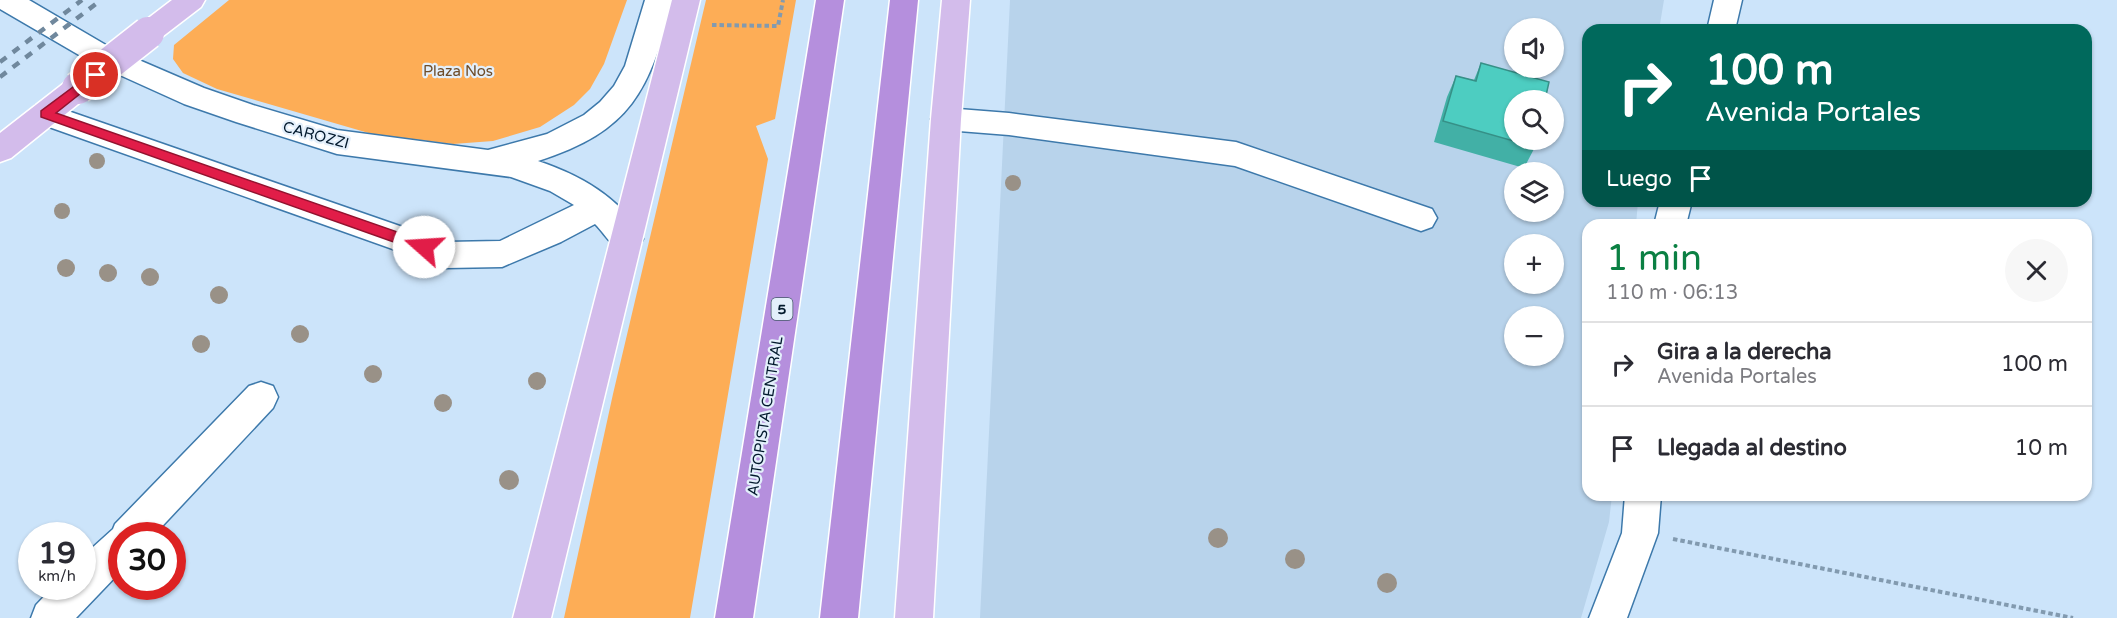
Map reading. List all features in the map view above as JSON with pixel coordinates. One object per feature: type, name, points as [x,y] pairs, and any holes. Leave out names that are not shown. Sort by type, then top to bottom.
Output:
[{"type":"highway","name":"AUTOPISTA CENTRAL","points":[[734,618],[830,0]]},
{"type":"highway","points":[[839,618],[904,0]]},
{"type":"main road","points":[[0,150],[191,0]]},
{"type":"main road","points":[[532,618],[686,0]]},
{"type":"main road","points":[[914,618],[946,119],[956,0]]},
{"type":"street","name":"CAROZZI","points":[[7,0],[100,55],[184,92],[246,114],[337,142],[483,162],[529,170],[562,181],[599,207],[615,222],[627,239]]},
{"type":"street","points":[[483,162],[523,155],[565,140],[600,118],[614,105],[634,77],[659,0]]},
{"type":"street","points":[[1722,24],[1728,0]]},
{"type":"street","points":[[45,114],[446,255],[502,254],[550,233],[599,207]]},
{"type":"street","points":[[946,119],[1009,124],[1236,154],[1421,218]]},
{"type":"street","points":[[141,522],[261,397]]},
{"type":"street","points":[[1608,618],[1640,533],[1643,501]]},
{"type":"street","points":[[96,570],[108,557]]},
{"type":"street","points":[[50,618],[67,600]]},
{"type":"path","points":[[778,26],[783,0]]},
{"type":"path","points":[[1640,533],[2073,618]]},
{"type":"shaded area","points":[[1010,0],[1664,0],[1660,24],[1582,24],[1582,207],[1638,207],[1636,219],[1582,219],[1582,501],[1611,501],[1609,522],[1581,618],[980,618]]},
{"type":"green space","name":"Plaza Nos","points":[[229,0],[627,0],[604,64],[590,89],[574,105],[540,127],[493,141],[453,144],[372,134],[217,89],[183,73],[173,59],[174,45]]},
{"type":"green space","points":[[706,0],[796,0],[775,119],[756,126],[768,159],[690,618],[564,618],[613,394]]},
{"type":"building","points":[[1481,63],[1504,69],[1504,78],[1535,78],[1549,82],[1547,90],[1504,90],[1504,138],[1443,121],[1456,76],[1476,81]]},
{"type":"railway","points":[[0,62],[82,0]]},
{"type":"railway","points":[[0,77],[101,0]]},
{"type":"route","points":[[96,75],[45,114],[424,247]]}]
